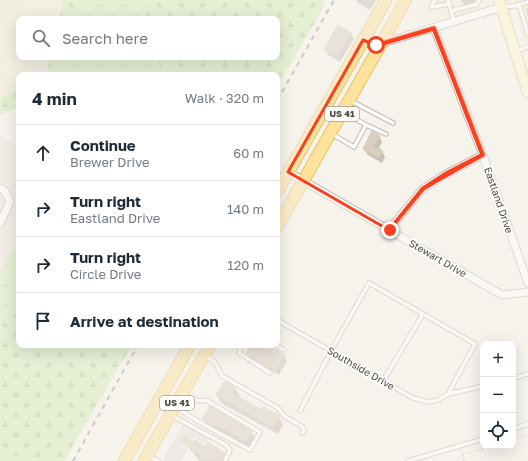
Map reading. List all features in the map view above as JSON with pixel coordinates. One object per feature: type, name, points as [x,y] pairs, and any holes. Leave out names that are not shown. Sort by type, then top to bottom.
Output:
[{"type":"main road","name":"US 41","points":[[280,187],[386,0]]},
{"type":"main road","name":"US 41","points":[[280,222],[406,0]]},
{"type":"main road","name":"US 41","points":[[124,461],[188,348]]},
{"type":"main road","name":"US 41","points":[[146,458],[208,348]]},
{"type":"main road","points":[[167,386],[182,395]]},
{"type":"street","points":[[363,40],[371,45],[434,28],[454,22],[500,3],[528,93]]},
{"type":"street","name":"Eastland Drive","points":[[434,28],[483,155],[528,283]]},
{"type":"street","points":[[390,230],[423,189],[446,174],[483,155]]},
{"type":"street","name":"Stewart Drive","points":[[288,172],[502,295],[528,292]]},
{"type":"street","points":[[0,188],[5,191],[10,202],[0,223]]},
{"type":"lane","points":[[435,0],[432,8],[449,2],[454,22]]},
{"type":"lane","points":[[451,11],[477,4],[479,0]]},
{"type":"lane","points":[[500,3],[519,4],[528,2]]},
{"type":"lane","points":[[519,4],[528,34]]},
{"type":"lane","points":[[515,51],[528,47]]},
{"type":"lane","points":[[350,100],[393,123]]},
{"type":"lane","points":[[343,111],[366,125],[386,134]]},
{"type":"lane","points":[[330,133],[354,147],[366,125]]},
{"type":"lane","points":[[300,411],[369,283],[475,344],[448,394]]},
{"type":"lane","points":[[383,381],[423,314]]},
{"type":"lane","name":"Southside Drive","points":[[280,322],[413,398],[429,402],[438,400],[448,394],[480,387]]},
{"type":"lane","points":[[241,348],[239,353],[270,373]]},
{"type":"lane","points":[[280,348],[284,350]]},
{"type":"lane","points":[[204,355],[215,362],[222,376],[278,408],[284,416],[302,426],[304,430],[302,433]]},
{"type":"lane","points":[[516,377],[528,374]]},
{"type":"lane","points":[[172,410],[250,450],[260,432],[206,400],[200,401],[182,395]]},
{"type":"lane","points":[[172,410],[226,445],[230,450],[225,461]]},
{"type":"lane","points":[[516,428],[528,424]]},
{"type":"lane","points":[[408,461],[480,440]]},
{"type":"lane","points":[[146,458],[158,461]]},
{"type":"path","points":[[516,438],[528,435]]},
{"type":"path","points":[[460,447],[464,461]]},
{"type":"path","points":[[462,455],[481,449]]},
{"type":"highlighted area","points":[[434,28],[483,155],[423,189],[389,230],[288,172],[363,40],[376,45]]},
{"type":"shaded area","points":[[0,0],[63,0],[60,16],[16,16],[16,60],[49,60],[47,72],[16,72],[16,90],[0,97]]},
{"type":"shaded area","points":[[424,0],[528,0],[528,56],[513,1],[433,22],[419,10]]},
{"type":"shaded area","points":[[0,134],[16,144],[16,245],[0,272]]},
{"type":"shaded area","points":[[183,424],[211,439],[206,445],[195,438],[190,440],[187,446],[189,447],[181,461],[162,461]]},
{"type":"green space","points":[[63,0],[81,0],[78,16],[60,16]]},
{"type":"green space","points":[[80,0],[150,0],[146,16],[77,16]]},
{"type":"green space","points":[[150,0],[325,0],[323,8],[280,82],[280,72],[161,72],[158,60],[280,60],[280,16],[146,16]]},
{"type":"green space","points":[[49,60],[67,60],[65,72],[47,72]]},
{"type":"green space","points":[[67,60],[158,60],[161,72],[65,72]]},
{"type":"green space","points":[[16,90],[16,108],[0,115],[0,97]]},
{"type":"green space","points":[[16,245],[16,315],[0,307],[0,272]]},
{"type":"green space","points":[[0,307],[16,315],[16,348],[130,348],[64,461],[0,461]]},
{"type":"building","points":[[338,25],[351,33],[337,57],[324,50]]},
{"type":"building","points":[[372,131],[380,136],[374,146],[383,151],[379,158],[363,149]]},
{"type":"building","points":[[249,348],[272,348],[285,355],[276,370],[246,353]]},
{"type":"building","points":[[224,382],[236,388],[233,394],[262,410],[263,407],[280,416],[273,428],[216,395]]},
{"type":"building","points":[[210,406],[252,431],[246,442],[217,425],[215,427],[202,419]]},
{"type":"building","points":[[185,437],[193,442],[195,440],[206,447],[209,443],[225,453],[221,461],[198,461],[201,456],[190,449],[191,447],[182,441]]},
{"type":"railway","points":[[280,96],[334,0]]},
{"type":"railway","points":[[73,461],[136,348]]},
{"type":"route","points":[[376,45],[434,28],[483,155],[446,174],[423,189],[390,230]]}]
